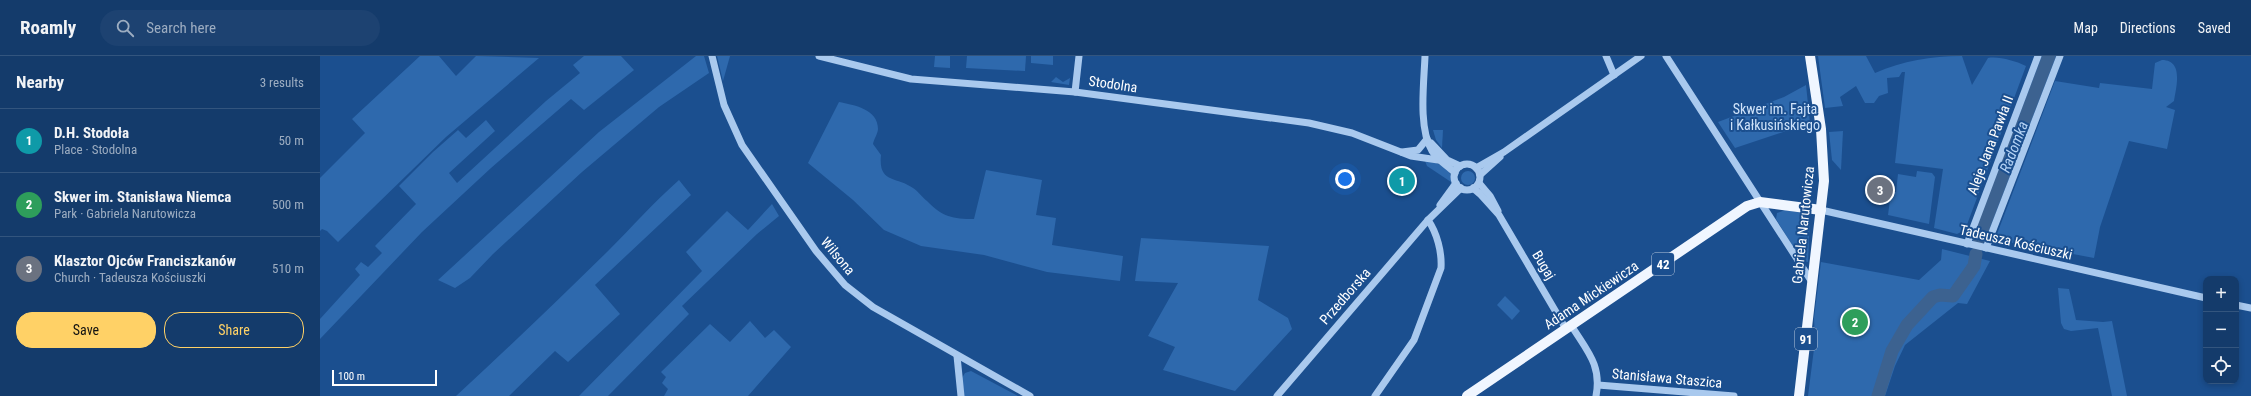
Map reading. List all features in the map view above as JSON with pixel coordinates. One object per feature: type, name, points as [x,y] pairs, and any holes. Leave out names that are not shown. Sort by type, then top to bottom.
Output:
[{"type":"main road","name":"Gabriela Narutowicza","points":[[1799,396],[1821,210],[1824,169],[1821,129],[1810,56]]},
{"type":"main road","name":"Adama Mickiewicza","points":[[1467,396],[1747,206],[1760,202],[1821,210]]},
{"type":"street","name":"Wilsona","points":[[712,56],[724,105],[742,145],[759,173],[825,262],[845,285],[863,300],[957,356],[1030,396]]},
{"type":"street","name":"Stodolna","points":[[819,56],[908,79],[1075,92],[1309,123],[1352,133],[1417,158],[1438,160]]},
{"type":"street","points":[[1075,92],[1079,56]]},
{"type":"street","points":[[1425,56],[1424,124],[1428,145],[1438,160],[1454,173],[1458,186],[1476,186],[1480,175],[1504,152]]},
{"type":"street","points":[[1606,56],[1614,75]]},
{"type":"street","points":[[1476,168],[1504,152],[1641,56]]},
{"type":"street","points":[[1666,56],[1812,282]]},
{"type":"street","name":"Aleje Jana Pawła II","points":[[1967,244],[2038,56]]},
{"type":"street","points":[[1986,248],[2060,56]]},
{"type":"street","points":[[1402,152],[1418,150],[1427,138]]},
{"type":"street","points":[[1427,138],[1447,160],[1460,166]]},
{"type":"street","points":[[1454,173],[1460,166],[1466,164],[1476,168],[1480,175]]},
{"type":"street","name":"Przedborska","points":[[1277,396],[1458,186]]},
{"type":"street","name":"Bugaj","points":[[1476,186],[1494,202],[1499,215],[1569,327],[1593,362],[1598,375],[1596,396]]},
{"type":"street","name":"Tadeusza Kościuszki","points":[[1821,210],[2203,297]]},
{"type":"street","points":[[1375,396],[1414,340],[1441,268],[1442,260],[1434,228],[1428,220]]},
{"type":"street","points":[[2239,306],[2251,308]]},
{"type":"street","points":[[957,356],[961,396]]},
{"type":"street","name":"Stanisława Staszica","points":[[1598,385],[1734,396]]},
{"type":"green space","points":[[420,56],[439,56],[456,76],[476,56],[539,58],[446,137],[338,242],[327,231],[322,229],[320,231],[320,178],[365,133],[352,119]]},
{"type":"green space","points":[[584,56],[621,56],[634,70],[584,110],[571,99],[491,168],[422,232],[320,339],[320,319],[360,275],[355,269],[361,262],[368,267],[382,253],[375,246],[416,204],[399,186],[433,152],[458,130],[466,138],[486,120],[495,131],[449,173],[457,183],[546,101],[580,73],[573,65]]},
{"type":"green space","points":[[696,56],[704,56],[709,73],[659,107],[582,172],[493,254],[470,278],[455,288],[438,280],[599,132]]},
{"type":"green space","points":[[717,56],[730,56],[723,81]]},
{"type":"green space","points":[[935,56],[950,56],[950,68],[934,67]]},
{"type":"green space","points":[[967,56],[1026,56],[1025,71],[966,68]]},
{"type":"green space","points":[[1031,56],[1053,56],[1053,65],[1031,63]]},
{"type":"green space","points":[[1818,56],[1866,56],[1875,73],[1896,65],[1917,60],[1962,56],[1972,85],[1988,58],[2007,59],[2026,66],[1965,230],[1957,234],[1934,228],[1943,169],[1895,163],[1905,72],[1902,72],[1899,77],[1887,78],[1888,93],[1879,96],[1874,103],[1865,103],[1856,86],[1840,97],[1843,106],[1825,108]]},
{"type":"green space","points":[[2042,56],[2047,56],[1982,227],[1976,237],[1974,237]]},
{"type":"green space","points":[[2051,56],[2056,56],[1986,238],[1982,239]]},
{"type":"green space","points":[[2162,60],[2169,61],[2173,65],[2177,76],[2174,101],[2166,107],[2175,110],[2167,149],[2129,141],[2100,227],[2094,258],[2073,254],[2071,256],[2065,255],[2000,240],[1997,234],[2055,81],[2099,88],[2100,83],[2152,89],[2155,63]]},
{"type":"green space","points":[[1056,77],[1063,82],[1070,78],[1069,85],[1051,82]]},
{"type":"green space","name":"Skwer im. Fajta i Kałkusińskiego","points":[[1806,85],[1810,123],[1735,148],[1718,122],[1784,97]]},
{"type":"green space","points":[[839,102],[864,109],[870,112],[874,117],[877,122],[878,129],[873,144],[881,155],[882,171],[890,178],[907,184],[913,188],[938,211],[948,216],[954,218],[974,219],[986,170],[1042,180],[1036,215],[1056,218],[1052,245],[1123,256],[1120,281],[1047,272],[984,255],[921,246],[884,230],[853,200],[808,163]]},
{"type":"green space","points":[[1433,130],[1443,130],[1442,148],[1436,140]]},
{"type":"green space","points":[[1843,131],[1841,170],[1832,160],[1829,132]]},
{"type":"green space","points":[[1425,161],[1441,165],[1449,172],[1452,182],[1450,188],[1451,182],[1427,166]]},
{"type":"green space","points":[[1468,171],[1473,173],[1475,178],[1473,183],[1468,185],[1463,183],[1461,178],[1463,173]]},
{"type":"green space","points":[[1917,171],[1932,173],[1935,177],[1929,224],[1888,215],[1891,192],[1896,192],[1898,174],[1916,177]]},
{"type":"green space","points":[[679,180],[691,195],[595,285],[620,314],[568,362],[555,351],[509,396],[456,396],[570,288]]},
{"type":"green space","points":[[772,204],[779,216],[757,234],[682,306],[689,314],[608,396],[579,396],[702,271],[686,252],[727,211],[748,230]]},
{"type":"green space","points":[[1785,210],[1803,213],[1810,219],[1808,262],[1802,261],[1776,219],[1777,213]]},
{"type":"green space","points":[[1141,238],[1269,246],[1258,300],[1288,318],[1292,329],[1235,391],[1163,370],[1175,347],[1148,336],[1178,283],[1135,281]]},
{"type":"green space","points":[[1942,249],[1990,261],[1967,304],[1958,303],[1905,345],[1895,366],[1885,396],[1808,396],[1815,341],[1814,318],[1821,262],[1919,280],[1941,260]]},
{"type":"green space","points":[[2058,288],[2069,289],[2076,320],[2103,322],[2112,321],[2127,396],[2112,396],[2098,328],[2071,331],[2064,329],[2061,323]]},
{"type":"green space","points":[[1505,296],[1520,311],[1512,320],[1497,305]]},
{"type":"green space","points":[[750,321],[765,338],[774,330],[791,347],[748,396],[664,396],[668,389],[662,383],[666,377],[661,372],[710,324],[730,342]]},
{"type":"green space","points":[[971,371],[1018,396],[964,396],[962,378],[965,373]]},
{"type":"waterway","name":"Radomka","points":[[1979,238],[2049,56]]},
{"type":"waterway","name":"Radomka","points":[[1878,396],[1892,351],[1907,325],[1933,297],[1940,295],[1953,296],[1974,266],[1976,254]]},
{"type":"place","name":"D.H. Stodoła","points":[[1402,181]]},
{"type":"place","name":"Klasztor Ojców Franciszkanów","points":[[1880,190]]},
{"type":"place","name":"Skwer im. Stanisława Niemca","points":[[1855,322]]}]
